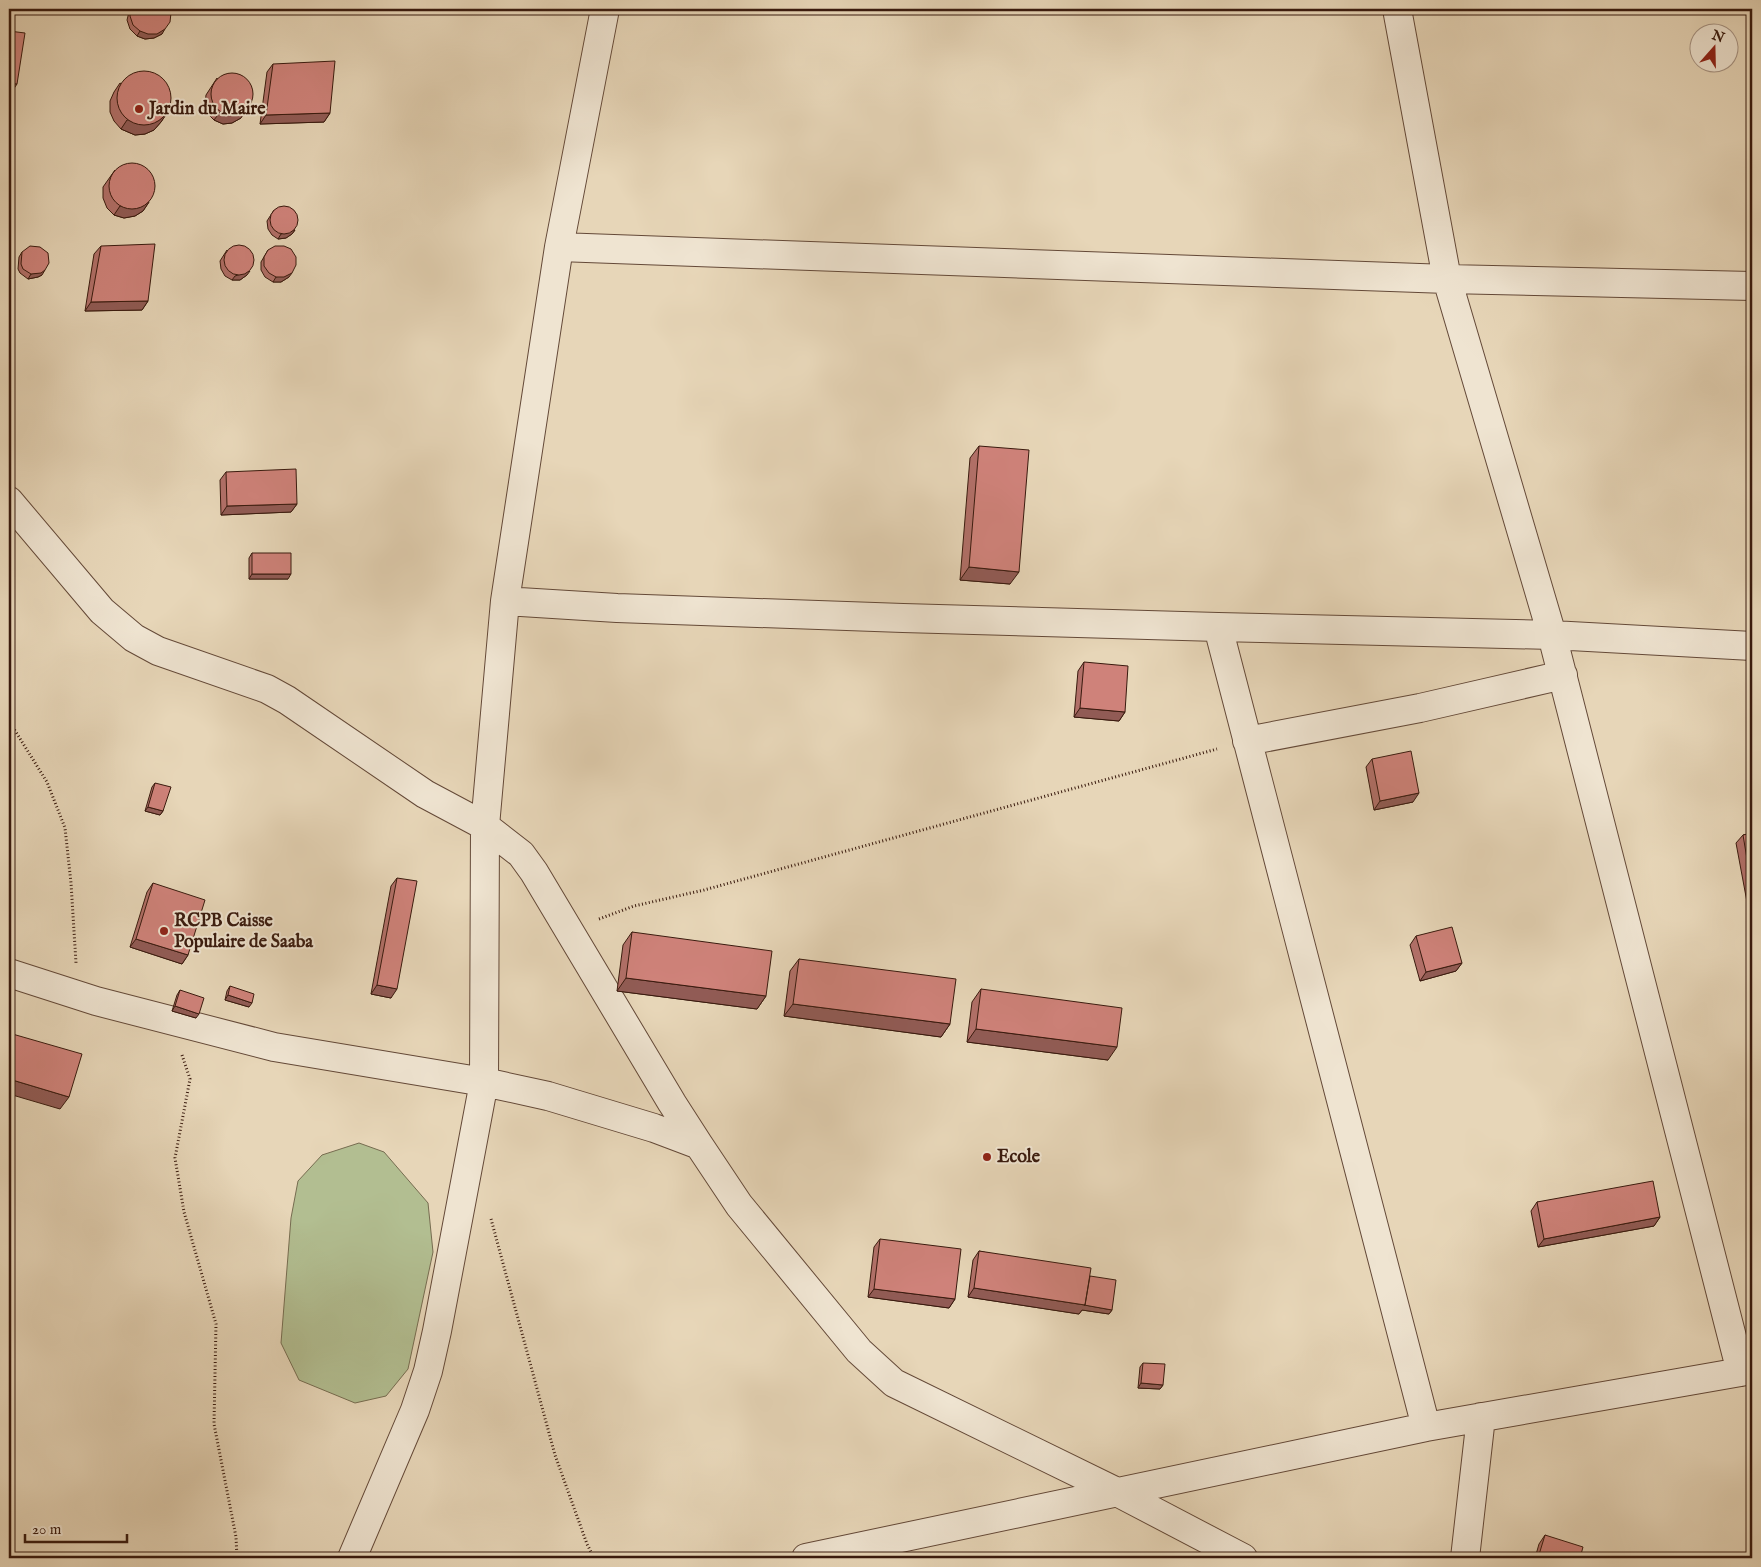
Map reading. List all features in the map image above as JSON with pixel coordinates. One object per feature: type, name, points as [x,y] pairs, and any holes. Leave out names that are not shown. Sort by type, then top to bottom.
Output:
[{"type":"street","points":[[352,1558],[415,1410],[428,1371],[484,1082],[486,826],[505,601],[559,247],[605,9]]},
{"type":"street","points":[[806,1558],[1426,1427],[1746,1371],[1552,634],[1447,279],[1397,9]]},
{"type":"street","points":[[559,247],[1447,279],[1752,286]]},
{"type":"street","points":[[9,501],[102,611],[134,638],[158,651],[267,690],[287,700],[425,794],[486,826],[521,854],[534,872],[672,1103],[739,1205],[858,1351],[894,1382],[1117,1492],[1243,1558]]},
{"type":"street","points":[[505,601],[626,608],[1218,627],[1552,634],[1752,646]]},
{"type":"street","points":[[1218,627],[1426,1427]]},
{"type":"street","points":[[1247,741],[1420,708],[1563,675]]},
{"type":"street","points":[[9,973],[96,1001],[274,1047],[484,1082],[548,1096],[654,1128],[699,1145]]},
{"type":"street","points":[[1465,1558],[1480,1417]]},
{"type":"path","points":[[9,721],[47,782],[65,828],[71,882],[74,951],[78,979],[96,1001]]},
{"type":"path","points":[[569,930],[634,906],[704,890],[1247,741]]},
{"type":"path","points":[[174,1050],[182,1055],[190,1079],[175,1158],[184,1212],[216,1324],[214,1424],[236,1537],[238,1558]]},
{"type":"path","points":[[491,1217],[555,1455],[587,1544],[594,1558]]},
{"type":"green space","points":[[359,1143],[384,1152],[428,1203],[433,1252],[408,1369],[386,1396],[355,1403],[299,1380],[281,1343],[291,1218],[298,1181],[322,1155]]},
{"type":"building","points":[[131,9],[170,9],[170,22],[165,29],[157,34],[148,34],[140,31],[133,25],[130,16]]},
{"type":"building","points":[[9,31],[25,33],[17,84],[9,83]]},
{"type":"building","points":[[335,61],[330,113],[266,115],[273,64]]},
{"type":"building","points":[[139,71],[149,71],[159,75],[167,83],[171,98],[167,113],[159,121],[149,125],[139,125],[129,121],[121,113],[117,103],[117,93],[121,83],[129,75]]},
{"type":"building","points":[[228,73],[236,73],[247,79],[253,94],[247,109],[236,115],[228,115],[217,109],[211,98],[211,90],[217,79]]},
{"type":"building","points":[[127,163],[137,163],[151,173],[155,186],[151,199],[145,205],[137,209],[127,209],[113,199],[109,191],[109,181],[119,167]]},
{"type":"building","points":[[284,206],[294,210],[298,220],[294,230],[284,234],[274,230],[270,220],[274,210]]},
{"type":"building","points":[[155,244],[148,301],[91,302],[101,246]]},
{"type":"building","points":[[239,245],[250,249],[254,260],[250,271],[239,275],[228,271],[224,260],[228,249]]},
{"type":"building","points":[[30,246],[40,247],[48,253],[49,263],[41,273],[31,274],[23,269],[21,264],[22,252]]},
{"type":"building","points":[[275,246],[284,246],[291,249],[296,257],[296,265],[292,273],[284,277],[276,277],[269,273],[264,266],[264,257],[268,250]]},
{"type":"building","points":[[979,446],[1029,450],[1019,572],[969,567]]},
{"type":"building","points":[[296,469],[297,504],[227,506],[226,472]]},
{"type":"building","points":[[252,553],[291,553],[291,574],[252,574]]},
{"type":"building","points":[[1084,662],[1128,666],[1125,712],[1080,708]]},
{"type":"building","points":[[1411,751],[1419,793],[1380,801],[1372,759]]},
{"type":"building","points":[[155,783],[171,787],[163,811],[148,807]]},
{"type":"building","points":[[1752,833],[1752,889],[1743,835]]},
{"type":"building","points":[[397,878],[417,881],[397,989],[377,985]]},
{"type":"building","points":[[153,883],[205,900],[188,955],[136,939]]},
{"type":"building","points":[[1452,927],[1462,963],[1426,972],[1416,936]]},
{"type":"building","points":[[632,932],[772,951],[766,996],[626,978]]},
{"type":"building","points":[[799,959],[956,979],[950,1024],[793,1004]]},
{"type":"building","points":[[230,986],[254,994],[252,1003],[228,995]]},
{"type":"building","points":[[981,989],[1122,1008],[1117,1047],[976,1029]]},
{"type":"building","points":[[180,990],[204,998],[199,1014],[175,1006]]},
{"type":"building","points":[[9,1033],[82,1054],[69,1097],[9,1079]]},
{"type":"building","points":[[1653,1181],[1660,1217],[1544,1239],[1537,1202]]},
{"type":"building","points":[[880,1239],[961,1249],[955,1299],[874,1289]]},
{"type":"building","points":[[979,1251],[1091,1268],[1085,1305],[974,1288]]},
{"type":"building","points":[[1090,1276],[1116,1280],[1112,1310],[1084,1305]]},
{"type":"building","points":[[1143,1363],[1165,1364],[1163,1385],[1141,1383]]},
{"type":"building","points":[[1545,1535],[1583,1547],[1580,1558],[1538,1558]]},
{"type":"place","name":"Jardin du Maire","points":[[139,109]]},
{"type":"place","name":"RCPB Caisse Populaire de Saaba","points":[[164,931]]},
{"type":"place","name":"Ecole","points":[[987,1157]]}]
